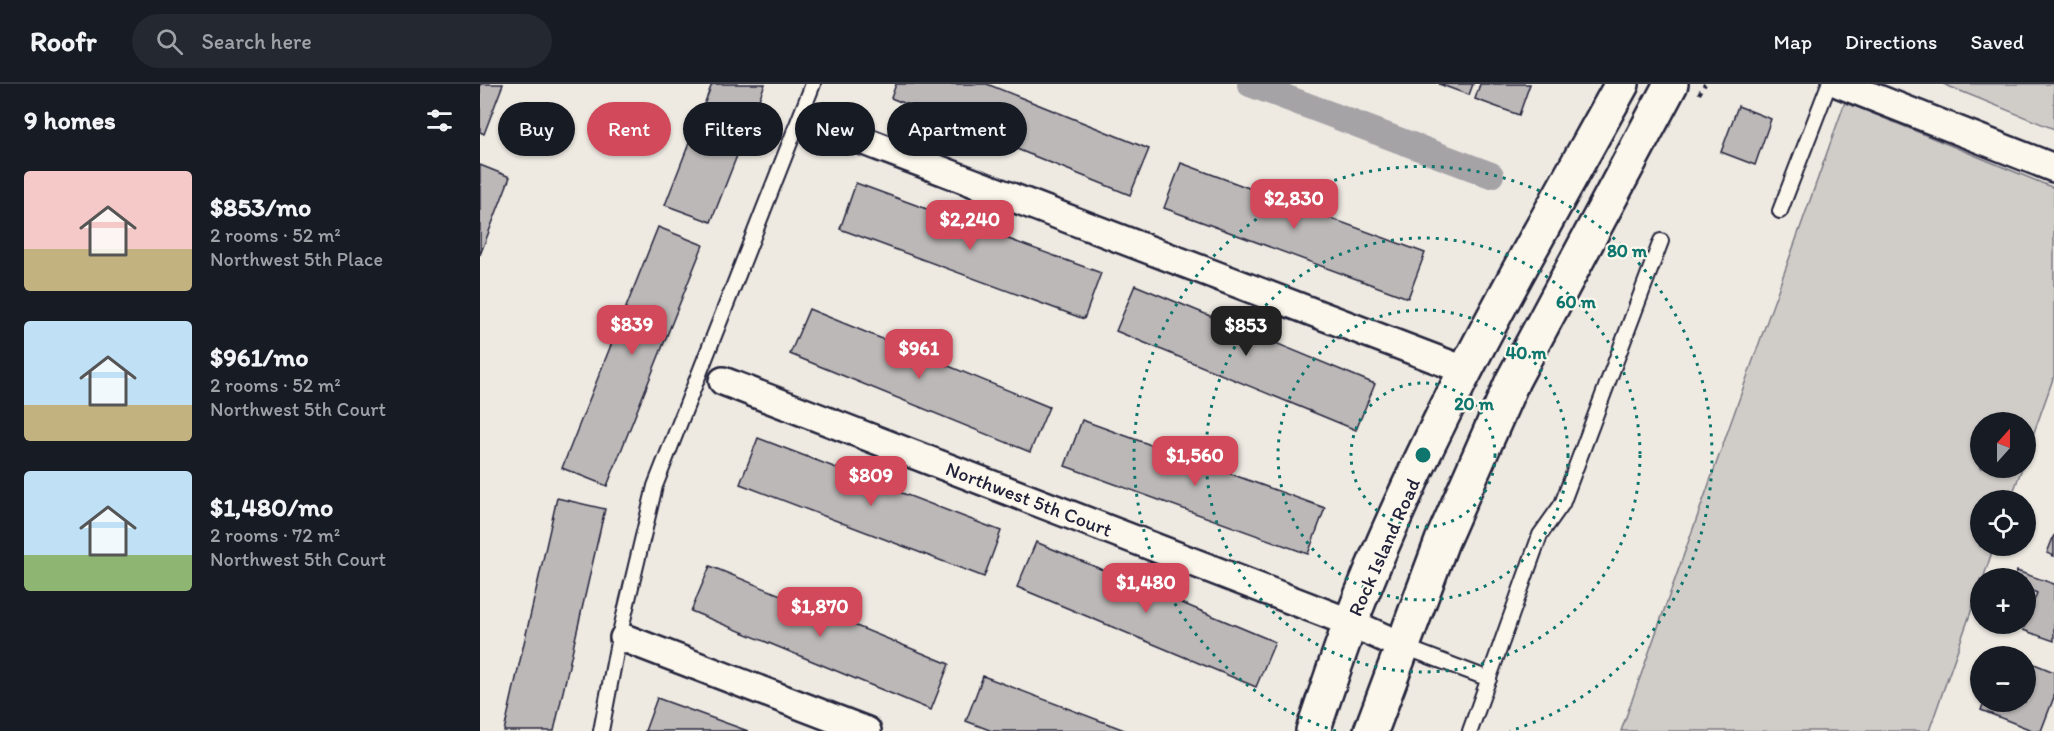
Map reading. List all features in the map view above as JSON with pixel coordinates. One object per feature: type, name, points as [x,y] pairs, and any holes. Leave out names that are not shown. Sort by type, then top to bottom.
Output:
[{"type":"main road","name":"Rock Island Road","points":[[1313,731],[1351,623],[1401,506],[1467,371],[1622,84]]},
{"type":"main road","points":[[1371,731],[1442,541],[1514,380],[1683,94]]},
{"type":"street","points":[[1843,85],[2054,168]]},
{"type":"street","points":[[875,145],[1467,371]]},
{"type":"street","name":"Northwest 5th Court","points":[[712,376],[1351,623],[1401,646]]},
{"type":"street","points":[[621,637],[867,731]]},
{"type":"lane","points":[[806,102],[813,84]]},
{"type":"lane","points":[[1780,211],[1843,85]]},
{"type":"lane","points":[[601,731],[655,486],[712,376],[795,130]]},
{"type":"lane","points":[[1470,731],[1540,535],[1562,504],[1661,241]]},
{"type":"lane","points":[[1401,646],[1489,679]]},
{"type":"path","points":[[1683,94],[1704,84]]},
{"type":"shaded area","points":[[1943,84],[2054,84],[2054,129]]},
{"type":"shaded area","points":[[1845,102],[2054,188],[2054,376],[2036,427],[2036,412],[1970,412],[1970,478],[2018,478],[2014,490],[1970,490],[1970,556],[1991,556],[1987,568],[1970,568],[1970,614],[1929,731],[1621,731]]},
{"type":"building","points":[[480,84],[503,84],[484,134],[480,132]]},
{"type":"building","points":[[712,84],[765,84],[758,102],[705,102]]},
{"type":"building","points":[[896,84],[987,84],[1149,149],[1130,195],[1027,153],[1027,102],[901,102],[891,98]]},
{"type":"building","points":[[1439,84],[1473,84],[1469,95]]},
{"type":"building","points":[[1480,84],[1530,84],[1519,115],[1475,99]]},
{"type":"building","points":[[1738,106],[1771,119],[1755,165],[1721,152]]},
{"type":"building","points":[[684,156],[737,156],[711,222],[665,205]]},
{"type":"building","points":[[1181,163],[1425,253],[1408,298],[1164,208]]},
{"type":"building","points":[[480,165],[510,177],[480,255]]},
{"type":"building","points":[[856,183],[1101,273],[1084,319],[840,229]]},
{"type":"building","points":[[658,227],[703,245],[607,486],[562,468]]},
{"type":"building","points":[[1135,285],[1375,384],[1356,430],[1116,331]]},
{"type":"building","points":[[809,309],[1049,407],[1030,452],[790,354]]},
{"type":"building","points":[[1082,420],[1325,508],[1308,554],[1065,466]]},
{"type":"building","points":[[758,438],[1001,531],[984,577],[740,484]]},
{"type":"building","points":[[557,498],[605,509],[554,731],[504,731]]},
{"type":"building","points":[[2054,535],[2054,556],[2047,553]]},
{"type":"building","points":[[1036,542],[1275,642],[1256,687],[1017,587]]},
{"type":"building","points":[[710,566],[949,664],[931,710],[691,611]]},
{"type":"building","points":[[2036,578],[2054,584],[2054,641],[2034,634]]},
{"type":"building","points":[[2036,665],[2054,672],[2054,697],[2041,731],[2034,731],[1986,712],[2036,712]]},
{"type":"building","points":[[983,676],[1127,731],[992,731],[966,721]]},
{"type":"building","points":[[657,698],[748,731],[645,731]]},
{"type":"waterway","points":[[1250,84],[1491,175]]}]
